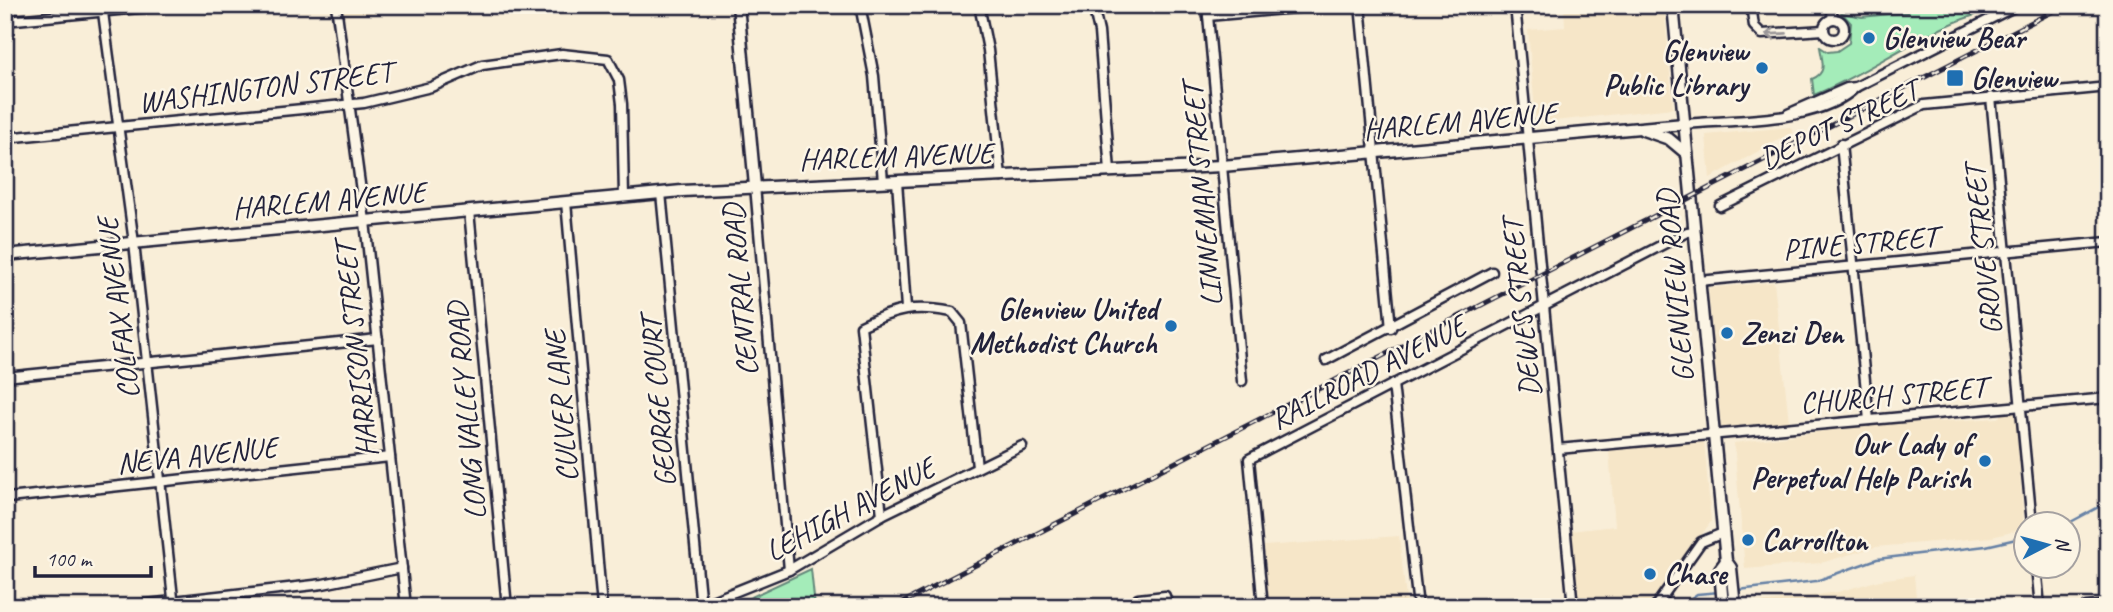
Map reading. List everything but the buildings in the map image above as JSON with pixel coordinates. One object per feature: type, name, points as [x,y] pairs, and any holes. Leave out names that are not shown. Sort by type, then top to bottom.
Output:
[{"type":"main road","name":"CENTRAL ROAD","points":[[738,5],[755,186]]},
{"type":"main road","name":"GLENVIEW ROAD","points":[[1673,5],[1723,533],[1726,561],[1731,568],[1735,606]]},
{"type":"main road","name":"HARLEM AVENUE","points":[[5,256],[661,193],[755,186],[1222,166],[1685,124]]},
{"type":"main road","points":[[1636,129],[1669,139],[1687,154]]},
{"type":"main road","name":"GLENVIEW ROAD","points":[[1723,607],[1720,569],[1726,561]]},
{"type":"street","points":[[5,21],[103,8],[170,5]]},
{"type":"street","name":"HARRISON STREET","points":[[335,5],[365,221],[407,607]]},
{"type":"street","points":[[860,5],[874,76],[883,181]]},
{"type":"street","points":[[979,5],[988,50],[1001,177]]},
{"type":"street","points":[[1093,5],[1099,32],[1110,171]]},
{"type":"street","name":"LINNEMAN STREET","points":[[1207,5],[1242,381]]},
{"type":"street","points":[[1208,16],[1328,5]]},
{"type":"street","points":[[1360,5],[1391,328]]},
{"type":"street","name":"DEWES STREET","points":[[1515,5],[1573,607]]},
{"type":"street","points":[[1751,5],[1754,26],[1762,34],[1824,30]]},
{"type":"street","points":[[1831,5],[1833,19]]},
{"type":"street","name":"HARLEM AVENUE","points":[[1685,124],[1788,114],[1847,88],[1856,88],[2018,5]]},
{"type":"street","name":"COLFAX AVENUE","points":[[103,8],[134,243],[174,604]]},
{"type":"street","points":[[1824,30],[1825,24],[1833,19]]},
{"type":"street","points":[[1824,30],[1832,39],[1843,34],[1842,22],[1833,19]]},
{"type":"street","name":"WASHINGTON STREET","points":[[5,138],[349,105],[392,99],[431,87],[482,65],[562,54],[608,58],[619,80],[622,104],[624,197]]},
{"type":"street","name":"DEPOT STREET","points":[[1720,206],[1924,105],[2108,87]]},
{"type":"street","name":"GROVE STREET","points":[[1991,97],[2031,510]]},
{"type":"street","points":[[1841,144],[1869,420]]},
{"type":"street","points":[[897,181],[906,308]]},
{"type":"street","name":"CENTRAL ROAD","points":[[755,186],[789,570]]},
{"type":"street","name":"GEORGE COURT","points":[[661,193],[699,606]]},
{"type":"street","name":"CULVER LANE","points":[[566,202],[602,607]]},
{"type":"street","name":"LONG VALLEY ROAD","points":[[469,211],[507,607]]},
{"type":"street","name":"RAILROAD AVENUE","points":[[1263,607],[1249,459],[1686,232],[1695,231]]},
{"type":"street","name":"PINE STREET","points":[[1699,281],[2108,242]]},
{"type":"street","points":[[1326,360],[1391,328],[1492,272]]},
{"type":"street","points":[[882,515],[862,326],[906,308],[952,312],[961,323],[977,467]]},
{"type":"street","points":[[5,377],[378,339]]},
{"type":"street","points":[[1393,384],[1418,607]]},
{"type":"street","name":"CHURCH STREET","points":[[1558,449],[2108,398]]},
{"type":"street","name":"LEHIGH AVENUE","points":[[699,606],[789,570],[882,515],[1022,446]]},
{"type":"street","name":"NEVA AVENUE","points":[[8,498],[390,457]]},
{"type":"street","points":[[1655,607],[1701,542],[1723,533]]},
{"type":"street","points":[[120,607],[174,604],[323,584],[402,568]]},
{"type":"street","points":[[2037,580],[2040,607]]},
{"type":"street","points":[[1135,607],[1138,599],[1165,596],[1168,607]]},
{"type":"street","points":[[2086,607],[2108,605]]},
{"type":"shaded area","points":[[343,5],[444,5],[344,16]]},
{"type":"shaded area","points":[[1564,5],[1664,5],[1673,108],[1536,123],[1528,30],[1565,27]]},
{"type":"shaded area","points":[[1790,127],[1793,132],[1710,178],[1706,135]]},
{"type":"shaded area","points":[[1774,282],[1789,422],[1721,428],[1708,288]]},
{"type":"shaded area","points":[[2011,411],[2016,414],[2023,510],[2011,510],[2011,532],[1992,537],[1875,547],[1821,563],[1745,569],[1734,443],[1915,419],[1920,423],[1998,418],[2003,412]]},
{"type":"shaded area","points":[[1704,440],[1711,522],[1647,607],[1577,607],[1570,531],[1615,526],[1609,450]]},
{"type":"shaded area","points":[[1399,536],[1407,607],[1269,607],[1264,546]]},
{"type":"shaded area","points":[[1914,575],[1917,607],[1746,607],[1838,592],[1880,580]]},
{"type":"green space","points":[[1907,5],[1974,5],[1975,15],[1934,32],[1814,95],[1812,79],[1820,73],[1823,66],[1820,47],[1828,52],[1837,51],[1849,43],[1851,23],[1842,13],[1862,17],[1907,12]]},
{"type":"green space","points":[[811,569],[815,607],[748,607],[747,599]]},
{"type":"waterway","points":[[2082,516],[2108,502]]},
{"type":"waterway","points":[[1738,590],[1816,581],[1877,559],[1986,546],[2011,540]]},
{"type":"waterway","points":[[1679,607],[1697,594],[1731,591]]},
{"type":"railway","points":[[894,607],[2065,5]]},
{"type":"place","name":"Glenview Bear","points":[[1869,38]]},
{"type":"place","name":"Glenview Public Library","points":[[1762,68]]},
{"type":"place","name":"Glenview","points":[[1955,78]]},
{"type":"place","name":"Glenview United Methodist Church","points":[[1171,326]]},
{"type":"place","name":"Zenzi Den","points":[[1727,333]]},
{"type":"place","name":"Our Lady of Perpetual Help Parish","points":[[1985,461]]},
{"type":"place","name":"Carrollton","points":[[1748,540]]},
{"type":"place","name":"Chase","points":[[1650,574]]}]
